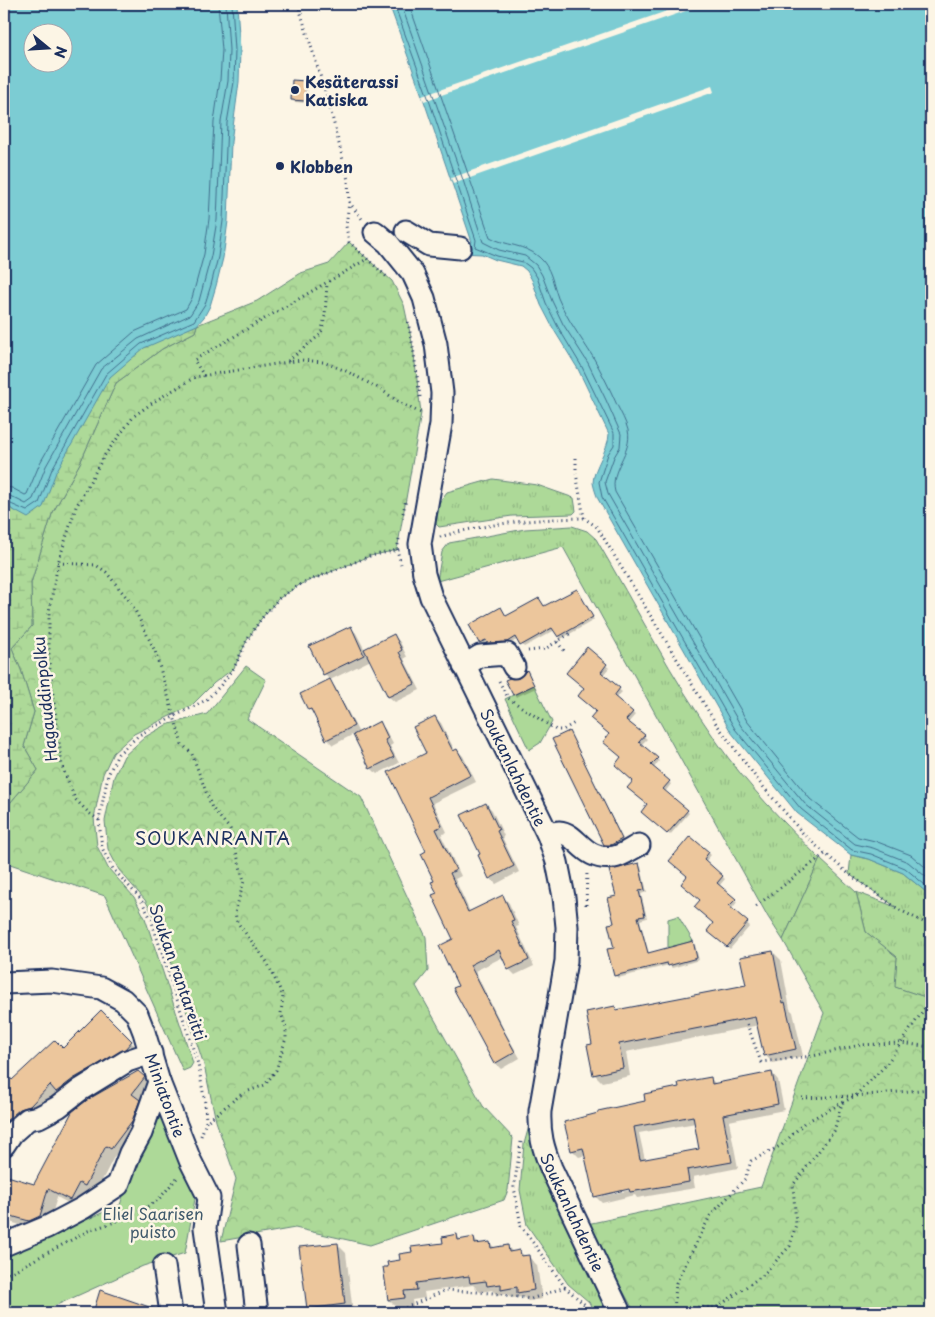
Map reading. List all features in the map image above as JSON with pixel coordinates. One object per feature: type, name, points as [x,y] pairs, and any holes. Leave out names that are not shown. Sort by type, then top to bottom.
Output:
[{"type":"street","points":[[406,231],[429,245],[460,248]]},
{"type":"street","name":"Soukanlahdentie","points":[[375,232],[388,243],[413,274],[424,298],[436,344],[442,393],[441,424],[422,529],[421,560],[431,597],[548,835],[557,862],[564,897],[567,928],[566,961],[544,1086],[539,1128],[543,1147],[551,1168],[620,1313]]},
{"type":"street","points":[[464,666],[480,656],[510,661]]},
{"type":"street","points":[[548,835],[560,832],[573,839],[591,855],[604,858],[616,857],[639,845]]},
{"type":"street","name":"Miniatontie","points":[[4,983],[52,981],[100,988],[123,1000],[137,1014],[160,1082],[190,1160],[209,1198],[205,1228],[217,1313]]},
{"type":"street","points":[[4,1145],[12,1133],[28,1119],[39,1117],[58,1107],[80,1090],[127,1061],[151,1053]]},
{"type":"street","points":[[4,1245],[47,1227],[76,1212],[118,1184],[130,1153],[141,1133],[160,1082]]},
{"type":"street","points":[[248,1245],[257,1313]]},
{"type":"street","points":[[164,1266],[171,1313]]},
{"type":"path","points":[[298,4],[329,104],[348,180],[349,202],[346,226],[349,242],[392,281]]},
{"type":"path","points":[[204,376],[194,360],[368,259]]},
{"type":"path","points":[[288,362],[320,334],[325,316],[327,283]]},
{"type":"path","points":[[406,313],[414,347],[422,412],[420,422]]},
{"type":"path","name":"Hagauddinpolku","points":[[99,820],[75,799],[62,766],[50,662],[49,612],[58,563],[76,507],[104,456],[134,416],[195,377],[300,360],[323,362],[372,384],[402,404],[422,412]]},
{"type":"path","points":[[576,458],[576,473],[584,518]]},
{"type":"path","points":[[401,525],[406,499]]},
{"type":"path","points":[[442,536],[476,528],[523,521],[584,518],[597,527],[720,730],[760,783],[806,837],[825,854],[849,874],[898,909],[931,926]]},
{"type":"path","points":[[400,533],[397,550],[403,571]]},
{"type":"path","name":"Soukan rantareitti","points":[[174,718],[182,744],[192,754],[212,808],[230,829],[244,880],[235,913],[237,922],[267,962],[283,996],[281,1013],[286,1028],[286,1038],[276,1070],[265,1085],[243,1093],[206,1122],[205,1103],[198,1064],[150,919],[140,898],[113,869],[102,848],[99,820],[108,776],[118,754],[139,735],[206,700],[220,686],[234,668],[247,640],[278,599],[301,584],[370,556],[397,550]]},
{"type":"path","points":[[58,563],[96,565],[106,572],[132,604],[155,651],[174,718]]},
{"type":"path","points":[[570,630],[571,633],[546,649],[510,661],[497,676],[508,698],[556,730],[563,730],[576,722]]},
{"type":"path","points":[[557,642],[566,653]]},
{"type":"path","points":[[756,906],[825,854]]},
{"type":"path","points":[[674,1313],[676,1283],[710,1216],[745,1179],[751,1161],[782,1145],[804,1122],[855,1096],[886,1065],[931,999]]},
{"type":"path","points":[[747,1024],[761,1062],[814,1056],[860,1045],[901,1043],[931,1047]]},
{"type":"path","points":[[802,1098],[855,1096],[931,1088]]},
{"type":"path","points":[[690,1313],[696,1307],[716,1308],[763,1275],[790,1246],[796,1224],[793,1185],[834,1131],[842,1103]]},
{"type":"path","points":[[522,1135],[514,1188],[520,1226],[565,1287],[585,1305],[589,1313]]},
{"type":"path","points":[[4,1276],[88,1231],[132,1216],[158,1200],[182,1173]]},
{"type":"path","points":[[361,1313],[402,1309],[446,1290],[492,1293],[531,1299],[565,1287]]},
{"type":"green space","points":[[4,223],[174,334],[197,325],[195,332],[162,349],[116,383],[80,463],[52,514],[31,583],[32,626],[12,648],[34,712],[24,746],[38,770],[4,810]]},
{"type":"green space","points":[[349,242],[392,281],[404,305],[413,347],[421,413],[397,550],[370,556],[301,584],[278,599],[247,640],[234,668],[214,683],[192,705],[134,734],[113,753],[103,774],[94,818],[97,846],[108,868],[134,897],[145,918],[193,1063],[190,1068],[183,1071],[105,896],[4,862],[4,810],[38,770],[24,746],[34,712],[12,648],[32,626],[31,583],[52,514],[80,463],[116,383],[162,349],[195,332],[197,325],[257,301],[301,273],[329,264]]},
{"type":"green space","points":[[493,479],[537,485],[574,498],[576,511],[573,514],[512,516],[439,527],[436,524],[440,501],[447,492]]},
{"type":"green space","points":[[572,526],[587,531],[596,539],[685,693],[728,758],[766,803],[820,859],[783,940],[768,917],[563,547],[437,581],[442,552],[449,543],[525,529]]},
{"type":"green space","points":[[246,666],[266,680],[247,719],[361,797],[426,937],[428,971],[416,986],[483,1106],[513,1138],[508,1190],[504,1200],[370,1245],[295,1228],[221,1241],[236,1179],[216,1121],[204,1065],[157,921],[145,900],[119,870],[108,849],[105,821],[114,777],[124,756],[145,737],[166,725],[207,714]]},
{"type":"green space","points":[[534,685],[552,722],[540,743],[529,750],[505,699]]},
{"type":"green space","points":[[851,855],[869,859],[903,873],[931,896],[931,999],[894,987],[897,957],[866,932],[856,892],[896,907],[849,874]]},
{"type":"green space","points":[[820,859],[856,892],[866,932],[897,957],[895,987],[931,999],[931,1313],[635,1313],[587,1224],[761,1187],[824,1013],[783,940]]},
{"type":"green space","points":[[678,916],[693,941],[668,948],[668,919]]},
{"type":"green space","name":"Eliel Saarisen puisto","points":[[162,1107],[197,1188],[185,1253],[143,1266],[39,1313],[4,1313],[4,1256],[120,1205],[139,1149]]},
{"type":"green space","points":[[529,1126],[541,1175],[610,1313],[594,1313],[589,1302],[568,1284],[527,1225],[520,1190],[524,1144]]},
{"type":"water","points":[[4,4],[237,4],[240,50],[239,82],[231,142],[228,221],[223,258],[210,306],[197,325],[144,348],[110,377],[56,472],[43,507],[28,518],[4,505]]},
{"type":"water","points":[[389,4],[931,4],[931,896],[903,873],[869,859],[851,855],[797,813],[731,732],[598,499],[593,483],[594,477],[609,434],[578,369],[541,305],[527,271],[521,266],[496,260],[482,254],[459,253],[460,243],[472,242]]},
{"type":"pier","points":[[687,4],[706,4],[424,101],[422,96]]},
{"type":"pier","points":[[712,86],[714,92],[453,184],[451,178]]},
{"type":"building","points":[[292,80],[306,81],[305,101],[291,100]]},
{"type":"building","points":[[577,589],[593,617],[558,637],[552,628],[520,646],[515,637],[507,642],[487,643],[486,640],[479,643],[469,625],[501,607],[506,616],[539,598],[544,606]]},
{"type":"building","points":[[351,626],[364,655],[323,675],[309,646]]},
{"type":"building","points":[[394,634],[402,650],[399,652],[415,684],[388,697],[364,649]]},
{"type":"building","points":[[587,647],[607,664],[601,672],[620,688],[614,696],[633,712],[626,720],[645,735],[639,742],[658,758],[651,765],[670,781],[663,789],[688,810],[667,834],[641,812],[647,804],[627,788],[633,781],[615,765],[621,757],[603,742],[609,734],[590,718],[596,711],[578,696],[584,688],[566,673]]},
{"type":"building","points":[[527,670],[534,685],[513,695],[505,680],[519,678]]},
{"type":"building","points":[[330,679],[354,726],[326,740],[311,709],[308,710],[300,694]]},
{"type":"building","points":[[435,716],[453,751],[457,749],[471,775],[428,797],[442,826],[436,829],[456,870],[450,873],[468,912],[503,895],[514,920],[511,921],[529,960],[508,970],[499,950],[470,965],[515,1052],[494,1064],[453,988],[458,986],[439,946],[453,939],[432,895],[437,893],[431,882],[434,881],[421,854],[426,851],[388,772],[426,753],[413,727]]},
{"type":"building","points":[[380,721],[388,738],[385,740],[394,757],[370,769],[353,735]]},
{"type":"building","points":[[569,731],[622,839],[611,845],[604,845],[552,739]]},
{"type":"building","points":[[486,803],[514,866],[489,879],[478,855],[480,854],[461,815]]},
{"type":"building","points":[[690,836],[709,852],[704,859],[723,876],[717,883],[736,899],[729,906],[748,922],[727,947],[707,931],[713,923],[694,907],[700,900],[681,884],[687,876],[669,861]]},
{"type":"building","points":[[639,863],[645,890],[639,891],[645,916],[638,917],[648,953],[693,941],[697,958],[668,966],[667,963],[614,976],[607,949],[614,948],[608,924],[614,923],[608,898],[616,896],[609,870]]},
{"type":"building","points":[[773,951],[783,1003],[785,1002],[796,1049],[764,1056],[755,1017],[619,1044],[623,1068],[593,1075],[587,1045],[592,1044],[586,1012],[615,1006],[616,1010],[746,985],[740,957]]},
{"type":"building","points":[[101,1010],[132,1041],[125,1049],[73,1079],[56,1092],[50,1085],[30,1106],[20,1109],[6,1121],[4,1119],[4,1072],[12,1080],[55,1040],[63,1048]]},
{"type":"building","points":[[138,1071],[145,1077],[132,1094],[140,1100],[132,1121],[111,1149],[106,1146],[85,1186],[79,1183],[70,1200],[48,1189],[40,1216],[29,1221],[4,1214],[4,1175],[34,1184],[72,1112],[87,1100]]},
{"type":"building","points":[[772,1072],[778,1104],[723,1115],[732,1162],[687,1170],[689,1182],[630,1192],[629,1189],[594,1197],[583,1148],[571,1151],[564,1122],[598,1113],[598,1111],[645,1101],[644,1094],[679,1087],[678,1083],[711,1077],[712,1084]],"holes":[[[693,1116],[699,1149],[640,1160],[634,1127]]]},
{"type":"building","points":[[457,1234],[458,1240],[474,1237],[475,1244],[490,1242],[491,1248],[508,1245],[509,1252],[520,1250],[521,1256],[529,1255],[534,1290],[517,1293],[517,1287],[501,1290],[501,1284],[487,1286],[486,1281],[470,1283],[469,1276],[416,1283],[417,1290],[404,1291],[405,1298],[388,1300],[383,1267],[388,1267],[387,1262],[400,1260],[399,1254],[412,1252],[411,1247],[443,1243],[442,1237]]},
{"type":"building","points":[[338,1243],[345,1304],[307,1309],[299,1247]]},
{"type":"building","points":[[100,1290],[158,1310],[158,1313],[93,1313]]},
{"type":"place","name":"Kesäterassi Katiska","points":[[295,90]]},
{"type":"place","name":"Klobben","points":[[280,166]]},
{"type":"district","name":"SOUKANRANTA","points":[[213,837]]}]
